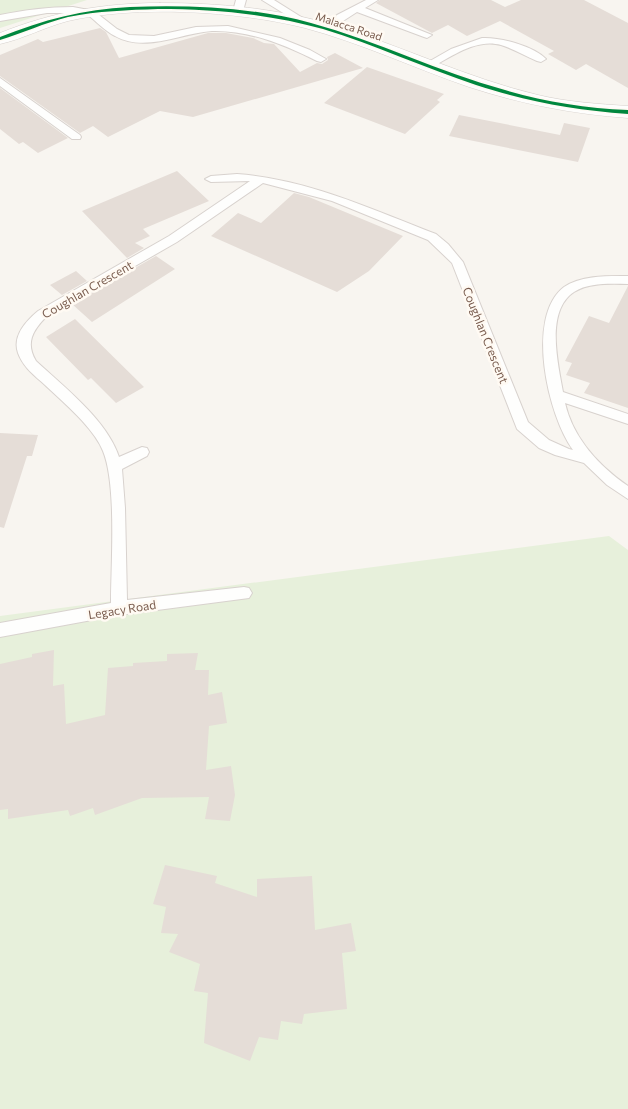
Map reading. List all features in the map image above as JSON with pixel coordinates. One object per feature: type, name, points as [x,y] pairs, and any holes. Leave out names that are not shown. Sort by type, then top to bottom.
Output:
[{"type":"street","name":"Malacca Road","points":[[0,40],[44,23],[89,12],[134,8],[239,5],[267,15],[318,27],[488,87],[526,98],[558,105],[628,112]]},
{"type":"lane","points":[[267,0],[318,27],[374,0]]},
{"type":"lane","points":[[356,8],[427,35]]},
{"type":"lane","points":[[0,18],[63,10],[89,12],[111,30],[128,38],[147,39],[202,30],[227,29],[278,39],[297,46],[321,59]]},
{"type":"lane","points":[[428,65],[460,48],[484,41],[503,43],[541,59]]},
{"type":"lane","points":[[0,81],[76,137]]},
{"type":"lane","name":"Coughlan Crescent","points":[[211,180],[237,177],[285,184],[336,199],[432,237],[457,262],[522,425],[532,438],[544,445],[562,453],[589,459]]},
{"type":"lane","name":"Coughlan Crescent","points":[[119,608],[118,508],[115,466],[109,448],[97,430],[62,392],[31,364],[24,352],[25,335],[30,325],[42,314],[173,239],[261,179]]},
{"type":"lane","points":[[628,280],[602,278],[572,287],[556,301],[551,312],[550,327],[551,357],[557,395],[567,431],[610,482],[628,493]]},
{"type":"lane","points":[[557,395],[628,419]]},
{"type":"lane","points":[[115,466],[142,452]]},
{"type":"lane","name":"Legacy Road","points":[[0,630],[119,608],[244,593]]},
{"type":"green space","points":[[0,0],[87,0],[0,28]]},
{"type":"green space","points":[[609,536],[628,550],[628,1109],[0,1109],[0,616]]},
{"type":"building","points":[[380,0],[491,0],[505,7],[521,0],[584,0],[628,23],[628,88],[586,64],[576,70],[548,54],[554,51],[500,21],[467,36],[448,25],[432,33],[376,3]]},
{"type":"building","points":[[100,28],[106,32],[119,58],[208,33],[226,33],[274,44],[300,72],[317,63],[322,64],[328,60],[327,57],[335,53],[363,68],[193,117],[160,111],[108,137],[93,126],[80,133],[0,76],[0,55],[38,39],[43,42]]},
{"type":"building","points":[[367,67],[444,94],[437,100],[440,102],[405,134],[324,103]]},
{"type":"building","points":[[0,88],[68,138],[38,153],[23,142],[19,144],[0,129]]},
{"type":"building","points":[[459,115],[560,135],[564,123],[590,128],[578,162],[449,136]]},
{"type":"building","points":[[177,171],[209,201],[143,229],[150,236],[135,243],[144,248],[127,258],[82,211]]},
{"type":"building","points":[[294,193],[309,197],[403,236],[369,271],[337,292],[211,236],[238,213],[261,223]]},
{"type":"building","points":[[156,256],[175,269],[92,322],[72,304]]},
{"type":"building","points":[[76,271],[87,281],[62,295],[50,285]]},
{"type":"building","points":[[628,286],[628,408],[584,393],[590,383],[566,375],[572,363],[565,361],[589,316],[609,323]]},
{"type":"building","points":[[75,319],[144,387],[116,403],[91,378],[88,380],[46,337]]},
{"type":"building","points":[[0,433],[38,435],[32,456],[27,456],[4,528],[0,527]]},
{"type":"building","points":[[54,650],[53,686],[64,684],[66,724],[105,715],[108,668],[133,666],[133,663],[167,661],[167,654],[198,653],[195,670],[209,670],[208,695],[222,692],[227,723],[209,726],[206,770],[231,766],[235,795],[230,821],[205,819],[209,797],[142,798],[95,815],[93,808],[70,816],[68,810],[8,819],[8,809],[0,810],[0,664],[32,657],[32,654]]},
{"type":"building","points":[[165,865],[217,876],[215,883],[257,897],[257,879],[312,876],[315,930],[351,923],[356,951],[342,953],[347,1009],[304,1014],[302,1024],[281,1021],[278,1040],[259,1037],[250,1061],[204,1043],[208,993],[194,991],[200,964],[169,952],[178,934],[161,933],[166,907],[153,904]]},
{"type":"cycle path","points":[[0,39],[56,19],[100,11],[130,8],[170,8],[210,9],[249,13],[288,19],[327,29],[476,83],[527,98],[577,108],[628,112]]}]
